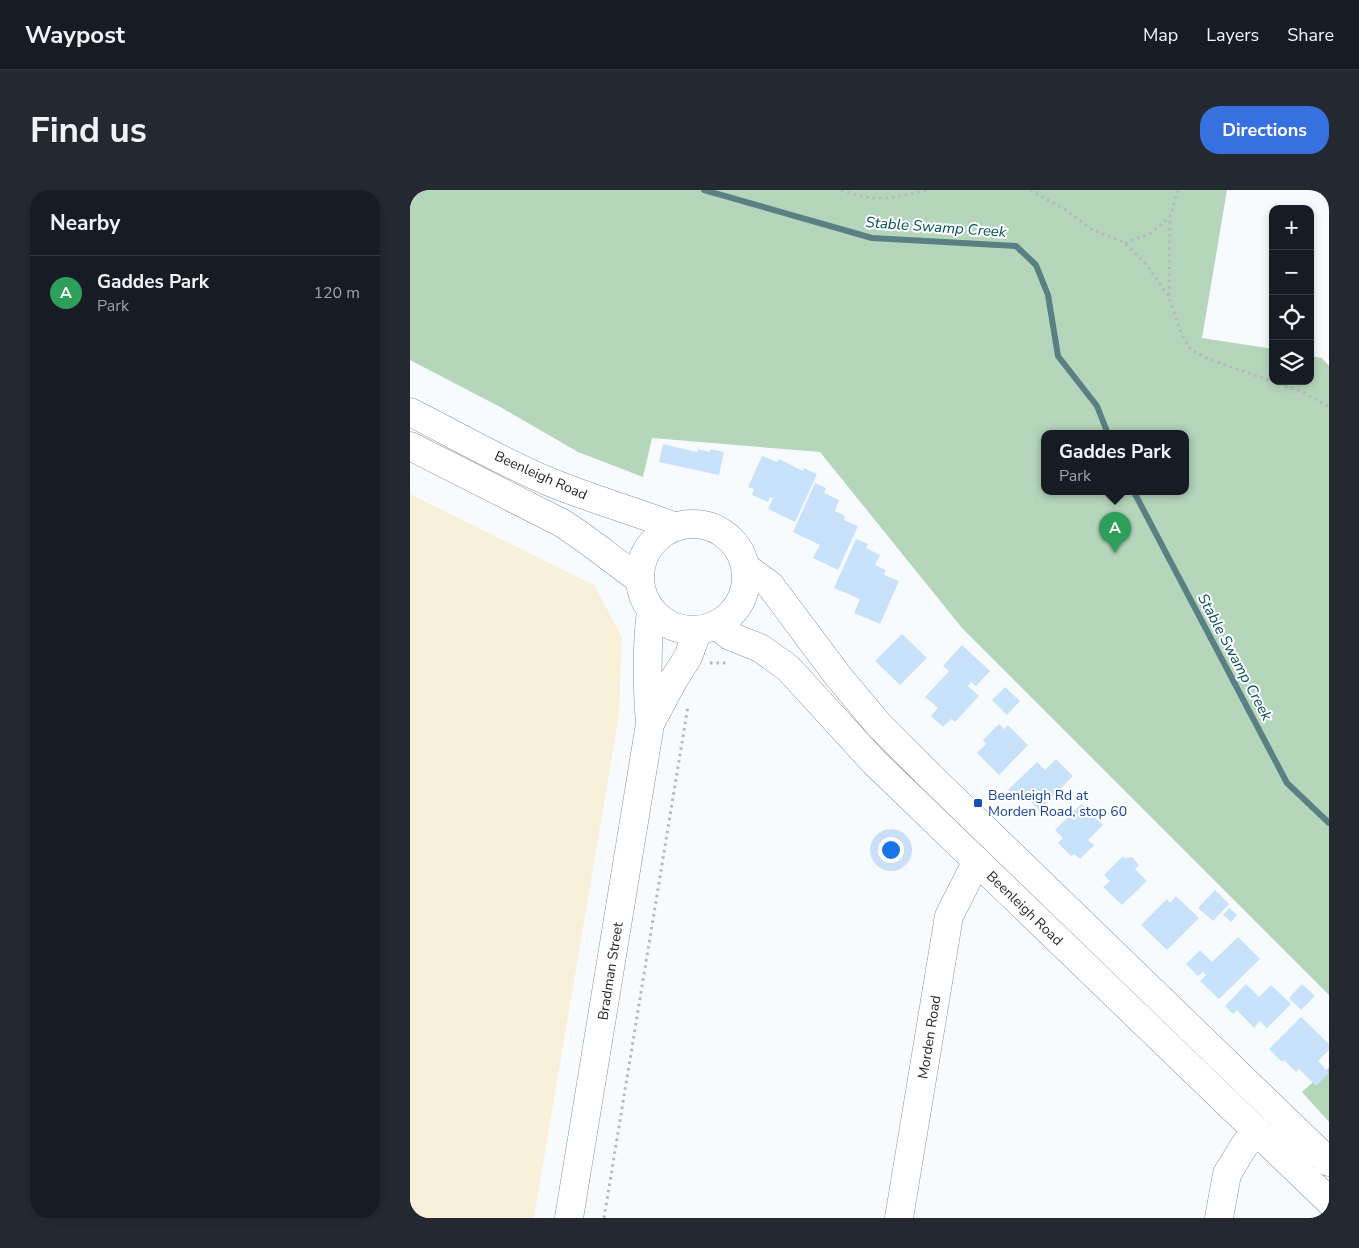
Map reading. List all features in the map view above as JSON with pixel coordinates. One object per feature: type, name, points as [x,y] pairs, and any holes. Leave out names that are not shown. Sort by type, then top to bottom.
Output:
[{"type":"main road","name":"Beenleigh Road","points":[[410,412],[552,482],[605,503],[676,527]]},
{"type":"main road","points":[[410,446],[560,522],[580,534],[639,578]]},
{"type":"main road","points":[[694,524],[720,532],[739,550],[745,567],[746,585],[740,601],[730,616],[707,628],[681,629],[664,622],[651,611],[642,596],[639,578],[642,562],[649,547],[661,534],[676,527],[694,524]]},
{"type":"main road","name":"Beenleigh Road","points":[[745,567],[770,585],[838,676],[879,725],[1329,1162]]},
{"type":"main road","name":"Bradman Street","points":[[569,1218],[650,724],[646,674],[649,660],[648,631],[651,611]]},
{"type":"main road","name":"Beenleigh Road","points":[[707,628],[760,648],[788,668],[874,762],[1329,1201]]},
{"type":"main road","name":"Bradman Street","points":[[650,724],[674,679],[707,628]]},
{"type":"main road","name":"Morden Road","points":[[899,1218],[949,916],[977,861]]},
{"type":"main road","points":[[1220,1218],[1227,1174],[1244,1146],[1257,1131]]},
{"type":"path","points":[[841,190],[862,198],[886,199],[928,190]]},
{"type":"path","points":[[1030,190],[1066,210],[1091,229],[1125,243],[1146,264],[1169,298],[1182,335],[1191,350],[1211,360],[1303,392],[1329,407]]},
{"type":"path","points":[[1169,298],[1170,217],[1178,190]]},
{"type":"path","points":[[1125,243],[1151,233],[1170,217]]},
{"type":"path","points":[[604,1218],[690,699]]},
{"type":"shaded area","points":[[410,494],[594,585],[622,637],[619,714],[534,1218],[410,1218]]},
{"type":"green space","points":[[410,190],[1227,190],[1202,338],[1269,348],[1269,385],[1314,385],[1314,357],[1322,358],[1329,366],[1329,995],[962,628],[820,452],[652,438],[643,477],[578,452],[502,408],[410,360]]},
{"type":"green space","points":[[1329,1068],[1329,1122],[1302,1092]]},
{"type":"building","points":[[663,444],[697,452],[698,449],[710,452],[710,449],[724,452],[719,475],[659,462]]},
{"type":"building","points":[[762,456],[777,462],[779,459],[803,471],[804,468],[817,474],[795,522],[768,509],[773,498],[770,497],[768,502],[752,495],[754,489],[748,487]]},
{"type":"building","points":[[815,483],[826,488],[824,493],[839,500],[835,511],[845,516],[844,520],[858,526],[838,570],[813,558],[820,545],[793,532]]},
{"type":"building","points":[[856,539],[868,544],[866,548],[880,555],[875,565],[886,570],[884,575],[899,581],[880,624],[854,613],[860,599],[834,588]]},
{"type":"building","points":[[902,634],[927,658],[900,685],[875,661]]},
{"type":"building","points":[[962,645],[990,671],[976,686],[971,682],[968,686],[979,696],[955,722],[951,719],[943,727],[931,716],[938,708],[925,697],[949,671],[943,666]]},
{"type":"building","points":[[1005,687],[1020,701],[1007,715],[992,700]]},
{"type":"building","points":[[999,724],[1004,729],[1008,725],[1028,745],[999,775],[977,753],[986,744],[983,740]]},
{"type":"building","points":[[1056,759],[1073,776],[1039,810],[1025,796],[1020,801],[1008,790],[1037,762],[1045,770]]},
{"type":"building","points":[[1081,804],[1103,825],[1088,840],[1094,845],[1080,859],[1074,854],[1071,856],[1058,843],[1063,838],[1055,830]]},
{"type":"building","points":[[1123,856],[1125,858],[1132,857],[1139,865],[1135,869],[1147,881],[1122,905],[1103,887],[1110,881],[1104,875]]},
{"type":"building","points":[[1215,890],[1229,904],[1213,921],[1198,908]]},
{"type":"building","points":[[1176,896],[1199,918],[1167,950],[1141,925],[1167,899],[1170,903]]},
{"type":"building","points":[[1229,908],[1237,915],[1231,922],[1223,915]]},
{"type":"building","points":[[1238,937],[1260,959],[1219,999],[1200,981],[1206,975],[1203,972],[1198,976],[1186,964],[1200,950],[1212,962]]},
{"type":"building","points":[[1246,984],[1259,997],[1271,985],[1291,1004],[1267,1028],[1260,1021],[1254,1028],[1237,1010],[1233,1014],[1225,1006]]},
{"type":"building","points":[[1302,984],[1315,996],[1301,1010],[1289,998]]},
{"type":"building","points":[[1301,1017],[1329,1044],[1329,1050],[1318,1061],[1329,1073],[1316,1086],[1299,1069],[1296,1072],[1269,1049]]},
{"type":"waterway","name":"Stable Swamp Creek","points":[[704,190],[872,238],[1016,246],[1036,265],[1048,295],[1058,356],[1097,406],[1106,430]]},
{"type":"waterway","name":"Stable Swamp Creek","points":[[1136,495],[1287,783],[1329,823]]},
{"type":"place","name":"Gaddes Park","points":[[1115,553]]},
{"type":"place","name":"Beenleigh Rd at Morden Road, stop 60","points":[[978,803]]}]
